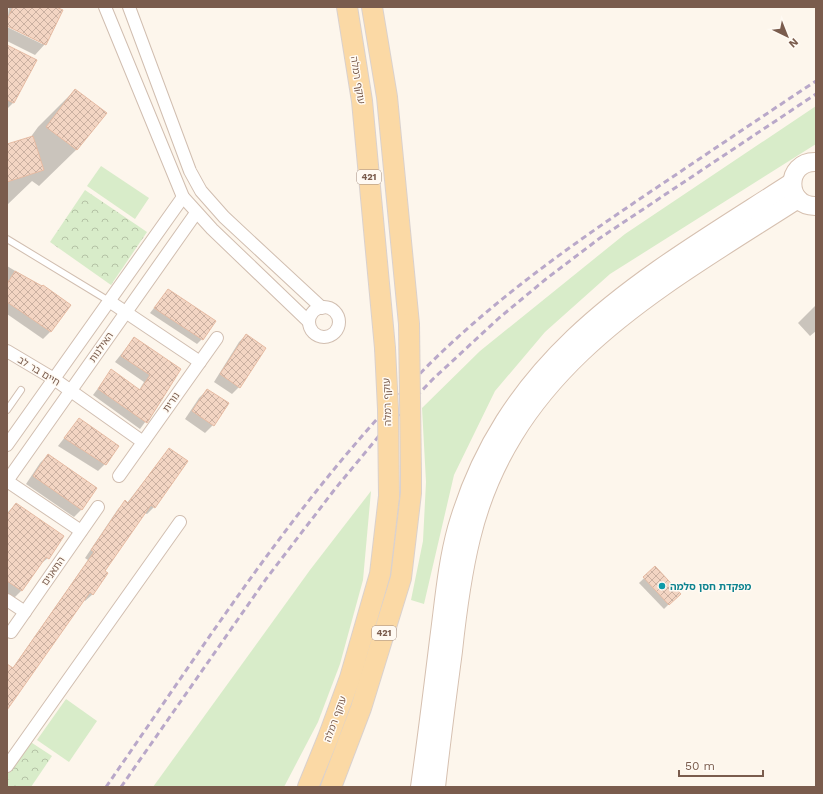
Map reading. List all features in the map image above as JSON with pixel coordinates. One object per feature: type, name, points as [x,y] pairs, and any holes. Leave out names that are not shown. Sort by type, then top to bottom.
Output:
[{"type":"main road","name":"עוקף רמלה","points":[[308,787],[350,678],[380,574],[389,496],[388,409],[385,348],[362,101],[347,7]]},
{"type":"main road","name":"עוקף רמלה","points":[[331,787],[361,708],[401,578],[411,493],[409,324],[387,97],[372,7]]},
{"type":"main road","points":[[436,787],[460,588],[469,544],[485,491],[504,450],[527,412],[556,377],[590,343],[629,310],[676,278],[795,191],[799,168],[806,163],[816,162]]},
{"type":"main road","points":[[795,191],[809,205],[816,206]]},
{"type":"main road","points":[[420,787],[446,580],[457,529],[472,482],[493,439],[518,399],[548,363],[584,328],[625,294],[671,261],[795,191]]},
{"type":"street","points":[[105,7],[183,197],[196,213],[309,322],[312,331],[315,334],[324,337],[333,334],[338,326],[337,316],[331,309],[322,308],[313,313],[309,322]]},
{"type":"street","points":[[129,7],[190,171],[201,191],[224,217],[322,308]]},
{"type":"street","name":"האילנות","points":[[7,445],[183,197]]},
{"type":"street","name":"האילנות","points":[[7,481],[196,213]]},
{"type":"street","points":[[109,301],[200,362]]},
{"type":"street","name":"נורית","points":[[118,476],[217,338]]},
{"type":"street","name":"חיים בר לב","points":[[7,351],[71,391]]},
{"type":"street","points":[[71,391],[143,442]]},
{"type":"street","points":[[7,481],[81,531]]},
{"type":"street","name":"התאנים","points":[[11,632],[98,507]]},
{"type":"street","points":[[7,766],[180,522]]},
{"type":"street","points":[[7,600],[25,612]]},
{"type":"lane","points":[[7,239],[109,301]]},
{"type":"lane","points":[[7,410],[21,390]]},
{"type":"green space","points":[[816,106],[816,144],[610,274],[545,332],[495,391],[454,475],[424,604],[411,600],[423,541],[426,482],[422,408],[480,351],[625,234]]},
{"type":"green space","points":[[101,166],[149,198],[135,219],[87,186]]},
{"type":"green space","points":[[85,190],[147,232],[111,285],[50,242]]},
{"type":"green space","points":[[371,491],[363,580],[340,664],[318,722],[284,787],[153,787],[310,570]]},
{"type":"green space","points":[[66,699],[97,721],[69,762],[37,740]]},
{"type":"green space","points":[[26,739],[52,756],[31,787],[7,787],[7,766]]},
{"type":"building","points":[[13,7],[56,7],[63,10],[46,45],[7,26],[7,20]]},
{"type":"building","points":[[7,45],[37,60],[14,103],[7,100]]},
{"type":"building","points":[[75,89],[107,113],[77,150],[46,127]]},
{"type":"building","points":[[33,136],[44,170],[7,182],[7,144]]},
{"type":"building","points":[[15,271],[42,286],[43,285],[71,305],[51,332],[7,302],[7,284]]},
{"type":"building","points":[[168,289],[216,321],[203,340],[154,308]]},
{"type":"building","points":[[246,334],[266,348],[240,388],[220,374]]},
{"type":"building","points":[[134,337],[181,369],[147,423],[98,389],[111,369],[140,390],[150,375],[121,356]]},
{"type":"building","points":[[207,389],[229,403],[214,426],[192,411]]},
{"type":"building","points":[[79,418],[119,446],[106,465],[64,438]]},
{"type":"building","points":[[169,448],[188,461],[155,508],[151,505],[105,571],[108,573],[93,595],[90,592],[7,710],[7,664],[13,668],[94,552],[91,550],[125,500],[128,503]]},
{"type":"building","points":[[48,454],[97,488],[82,510],[33,476]]},
{"type":"building","points":[[16,503],[64,536],[49,559],[46,557],[22,591],[7,581],[7,515]]},
{"type":"building","name":"מפקדת חסן סלמה","points":[[655,566],[681,594],[669,605],[643,577]]},
{"type":"railway","points":[[106,787],[224,616],[307,504],[350,450],[396,398],[445,349],[471,325],[525,281],[581,239],[816,81]]},
{"type":"railway","points":[[121,787],[266,579],[335,489],[383,431],[433,379],[499,318],[546,279],[600,238],[816,94]]},
{"type":"place","name":"מפקדת חסן סלמה","points":[[662,586]]}]
